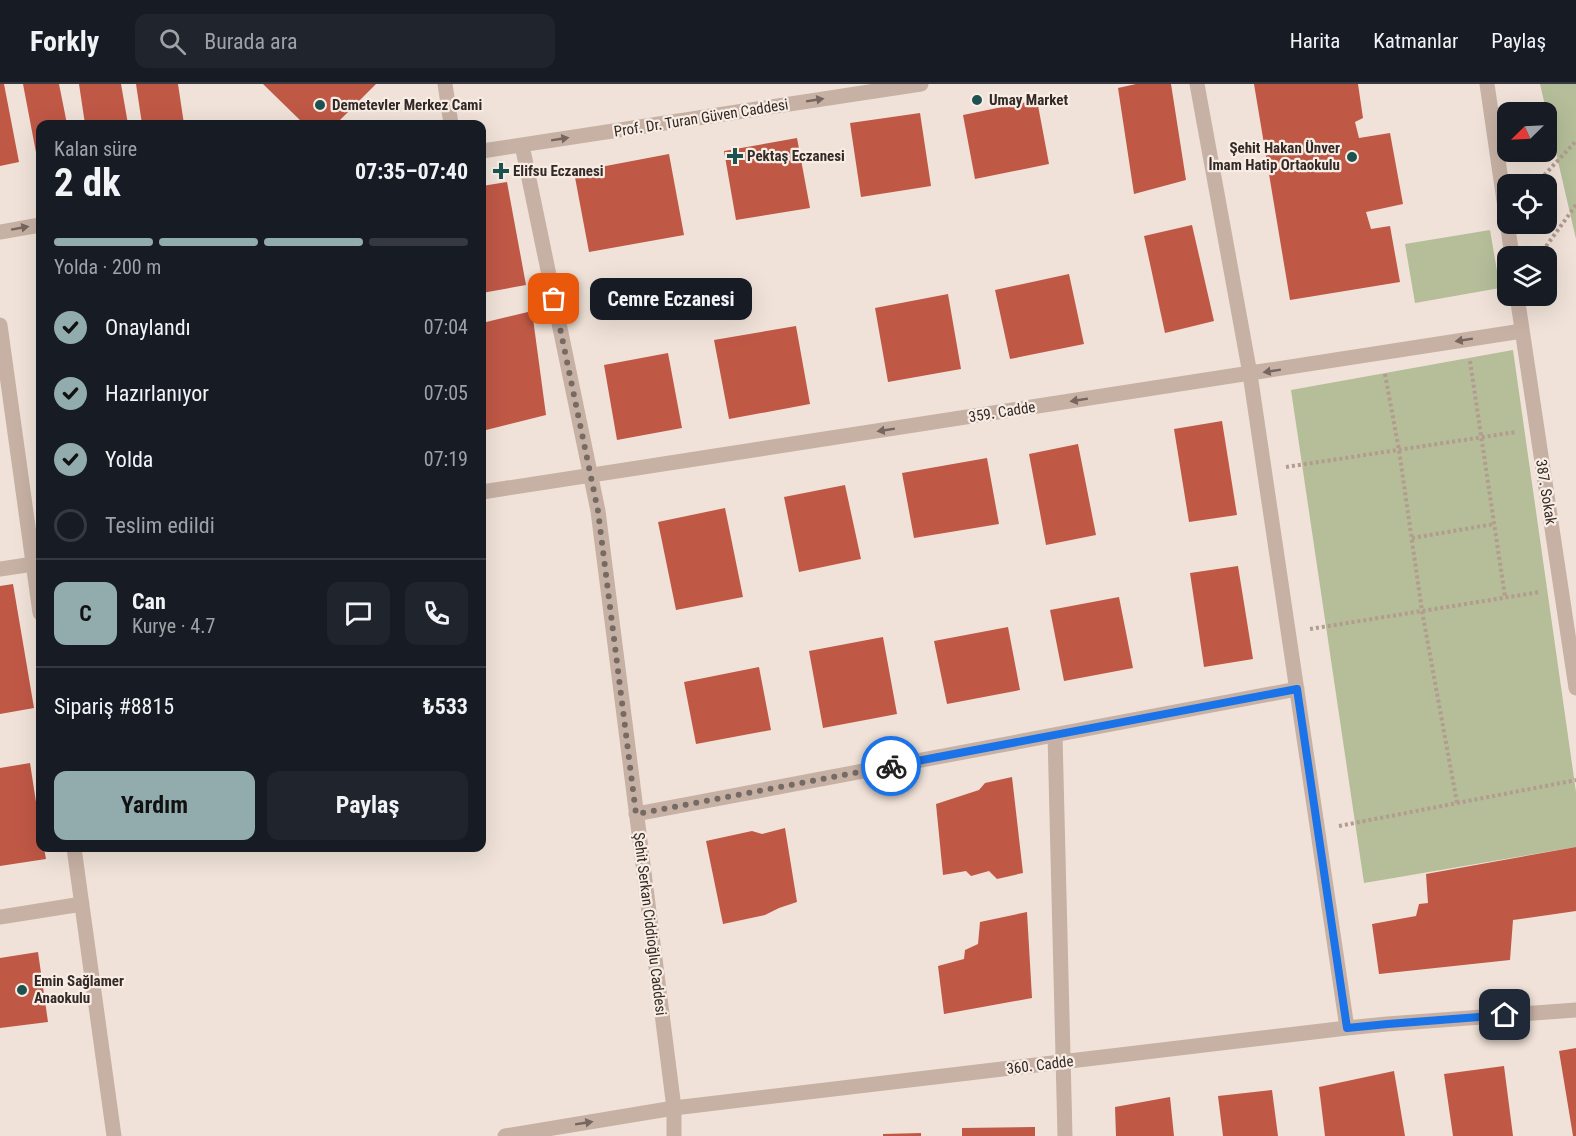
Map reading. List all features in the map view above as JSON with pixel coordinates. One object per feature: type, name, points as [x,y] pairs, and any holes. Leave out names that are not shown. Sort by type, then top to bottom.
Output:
[{"type":"street","points":[[445,84],[450,120]]},
{"type":"street","name":"Prof. Dr. Turan Güven Caddesi","points":[[486,150],[921,84]]},
{"type":"street","points":[[1197,84],[1250,374],[1347,1028]]},
{"type":"street","points":[[1487,84],[1511,246]]},
{"type":"street","name":"Şehit Serkan Ciddioğlu Caddesi","points":[[522,145],[598,511],[674,1108],[674,1136]]},
{"type":"street","points":[[0,232],[36,226]]},
{"type":"street","name":"387. Sokak","points":[[1518,306],[1576,688]]},
{"type":"street","points":[[0,324],[36,557]]},
{"type":"street","name":"359. Cadde","points":[[486,491],[1522,331]]},
{"type":"street","points":[[0,569],[36,563]]},
{"type":"street","points":[[636,814],[1297,689]]},
{"type":"street","points":[[1055,735],[1065,1136]]},
{"type":"street","points":[[75,852],[114,1136]]},
{"type":"street","points":[[0,917],[82,904]]},
{"type":"street","name":"360. Cadde","points":[[505,1136],[674,1108],[1347,1028],[1576,1010]]},
{"type":"path","points":[[1545,174],[1576,141]]},
{"type":"path","points":[[1546,246],[1576,205]]},
{"type":"path","points":[[1467,340],[1505,597]]},
{"type":"path","points":[[1381,353],[1399,450],[1422,611],[1457,803]]},
{"type":"path","points":[[1265,470],[1537,429]]},
{"type":"path","points":[[1412,538],[1494,524]]},
{"type":"path","points":[[1288,632],[1561,589]]},
{"type":"path","points":[[1318,830],[1576,780]]},
{"type":"green space","points":[[1540,84],[1576,84],[1576,239],[1557,157],[1557,102],[1544,102]]},
{"type":"green space","points":[[1490,230],[1497,271],[1497,289],[1415,303],[1405,244]]},
{"type":"green space","points":[[1513,350],[1576,792],[1576,847],[1364,883],[1291,390]]},
{"type":"building","points":[[0,84],[4,84],[19,162],[0,166]]},
{"type":"building","points":[[23,84],[59,84],[66,120],[36,120],[36,152]]},
{"type":"building","points":[[79,84],[121,84],[127,120],[84,120]]},
{"type":"building","points":[[136,84],[178,84],[183,120],[141,120]]},
{"type":"building","name":"Demetevler Merkez Cami","points":[[263,84],[376,84],[340,120],[300,120]]},
{"type":"building","points":[[1136,84],[1171,84],[1186,180],[1134,194],[1118,88]]},
{"type":"building","points":[[1254,84],[1358,84],[1363,118],[1355,122],[1359,138],[1390,133],[1403,204],[1366,212],[1371,229],[1390,226],[1400,282],[1290,300]]},
{"type":"building","points":[[1037,100],[1049,164],[975,179],[963,115]]},
{"type":"building","points":[[920,113],[931,186],[861,197],[850,123]]},
{"type":"building","points":[[797,138],[810,208],[736,220],[724,151]]},
{"type":"building","points":[[669,154],[684,235],[589,252],[574,172]]},
{"type":"building","points":[[507,182],[526,285],[486,292],[486,185]]},
{"type":"building","points":[[1192,225],[1214,321],[1165,333],[1144,236]]},
{"type":"building","points":[[1069,274],[1084,344],[1010,359],[995,290]]},
{"type":"building","points":[[948,294],[961,369],[888,382],[875,308]]},
{"type":"building","points":[[532,311],[546,415],[486,430],[486,322]]},
{"type":"building","points":[[796,326],[810,404],[729,419],[714,340]]},
{"type":"building","points":[[668,353],[682,428],[617,440],[604,365]]},
{"type":"building","points":[[1222,421],[1237,515],[1189,522],[1174,429]]},
{"type":"building","points":[[1078,444],[1096,535],[1046,545],[1029,454]]},
{"type":"building","points":[[987,458],[999,524],[914,538],[902,473]]},
{"type":"building","points":[[845,485],[861,559],[799,572],[784,497]]},
{"type":"building","points":[[725,508],[743,597],[676,610],[658,522]]},
{"type":"building","points":[[1238,566],[1253,659],[1204,667],[1190,573]]},
{"type":"building","points":[[13,584],[34,708],[0,714],[0,586]]},
{"type":"building","points":[[1119,597],[1133,668],[1064,681],[1050,610]]},
{"type":"building","points":[[1008,627],[1020,690],[947,704],[934,641]]},
{"type":"building","points":[[883,637],[897,714],[823,728],[809,651]]},
{"type":"building","points":[[759,667],[771,730],[696,744],[684,682]]},
{"type":"building","points":[[30,763],[36,802],[36,852],[45,852],[46,859],[0,866],[0,768]]},
{"type":"building","points":[[1012,777],[1023,873],[997,879],[989,871],[971,876],[966,871],[943,875],[936,804],[979,790],[985,783]]},
{"type":"building","points":[[785,828],[797,902],[765,915],[723,924],[706,841],[752,831],[762,834]]},
{"type":"building","points":[[1576,847],[1576,911],[1513,920],[1510,960],[1379,974],[1372,924],[1416,916],[1419,904],[1428,903],[1426,874]]},
{"type":"building","points":[[1027,912],[1032,998],[944,1014],[938,966],[964,959],[965,950],[978,944],[980,922]]},
{"type":"building","name":"Emin Sağlamer Anaokulu","points":[[38,952],[48,1022],[0,1028],[0,958]]},
{"type":"building","points":[[1576,1048],[1576,1136],[1573,1136],[1559,1051]]},
{"type":"building","points":[[1504,1066],[1513,1136],[1453,1136],[1444,1074]]},
{"type":"building","points":[[1394,1071],[1405,1136],[1325,1136],[1319,1087]]},
{"type":"building","points":[[1272,1090],[1278,1136],[1223,1136],[1218,1096]]},
{"type":"building","points":[[1170,1097],[1174,1136],[1116,1136],[1115,1107]]},
{"type":"building","points":[[1035,1127],[1035,1136],[962,1136],[962,1128]]},
{"type":"building","points":[[921,1133],[921,1136],[883,1136],[883,1134]]},
{"type":"way so far","points":[[554,299],[598,511],[636,814],[891,766]]},
{"type":"place","name":"Umay Market","points":[[977,100]]},
{"type":"place","name":"Demetevler Merkez Cami","points":[[320,105]]},
{"type":"place","name":"Pektaş Eczanesi","points":[[735,156]]},
{"type":"place","name":"Şehit Hakan Ünver İmam Hatip Ortaokulu","points":[[1352,157]]},
{"type":"place","name":"Elifsu Eczanesi","points":[[501,171]]},
{"type":"place","name":"Cemre Eczanesi","points":[[554,299]]},
{"type":"place","name":"Emin Sağlamer Anaokulu","points":[[22,990]]},
{"type":"route","points":[[891,766],[1297,689],[1347,1028],[1505,1015]]}]
